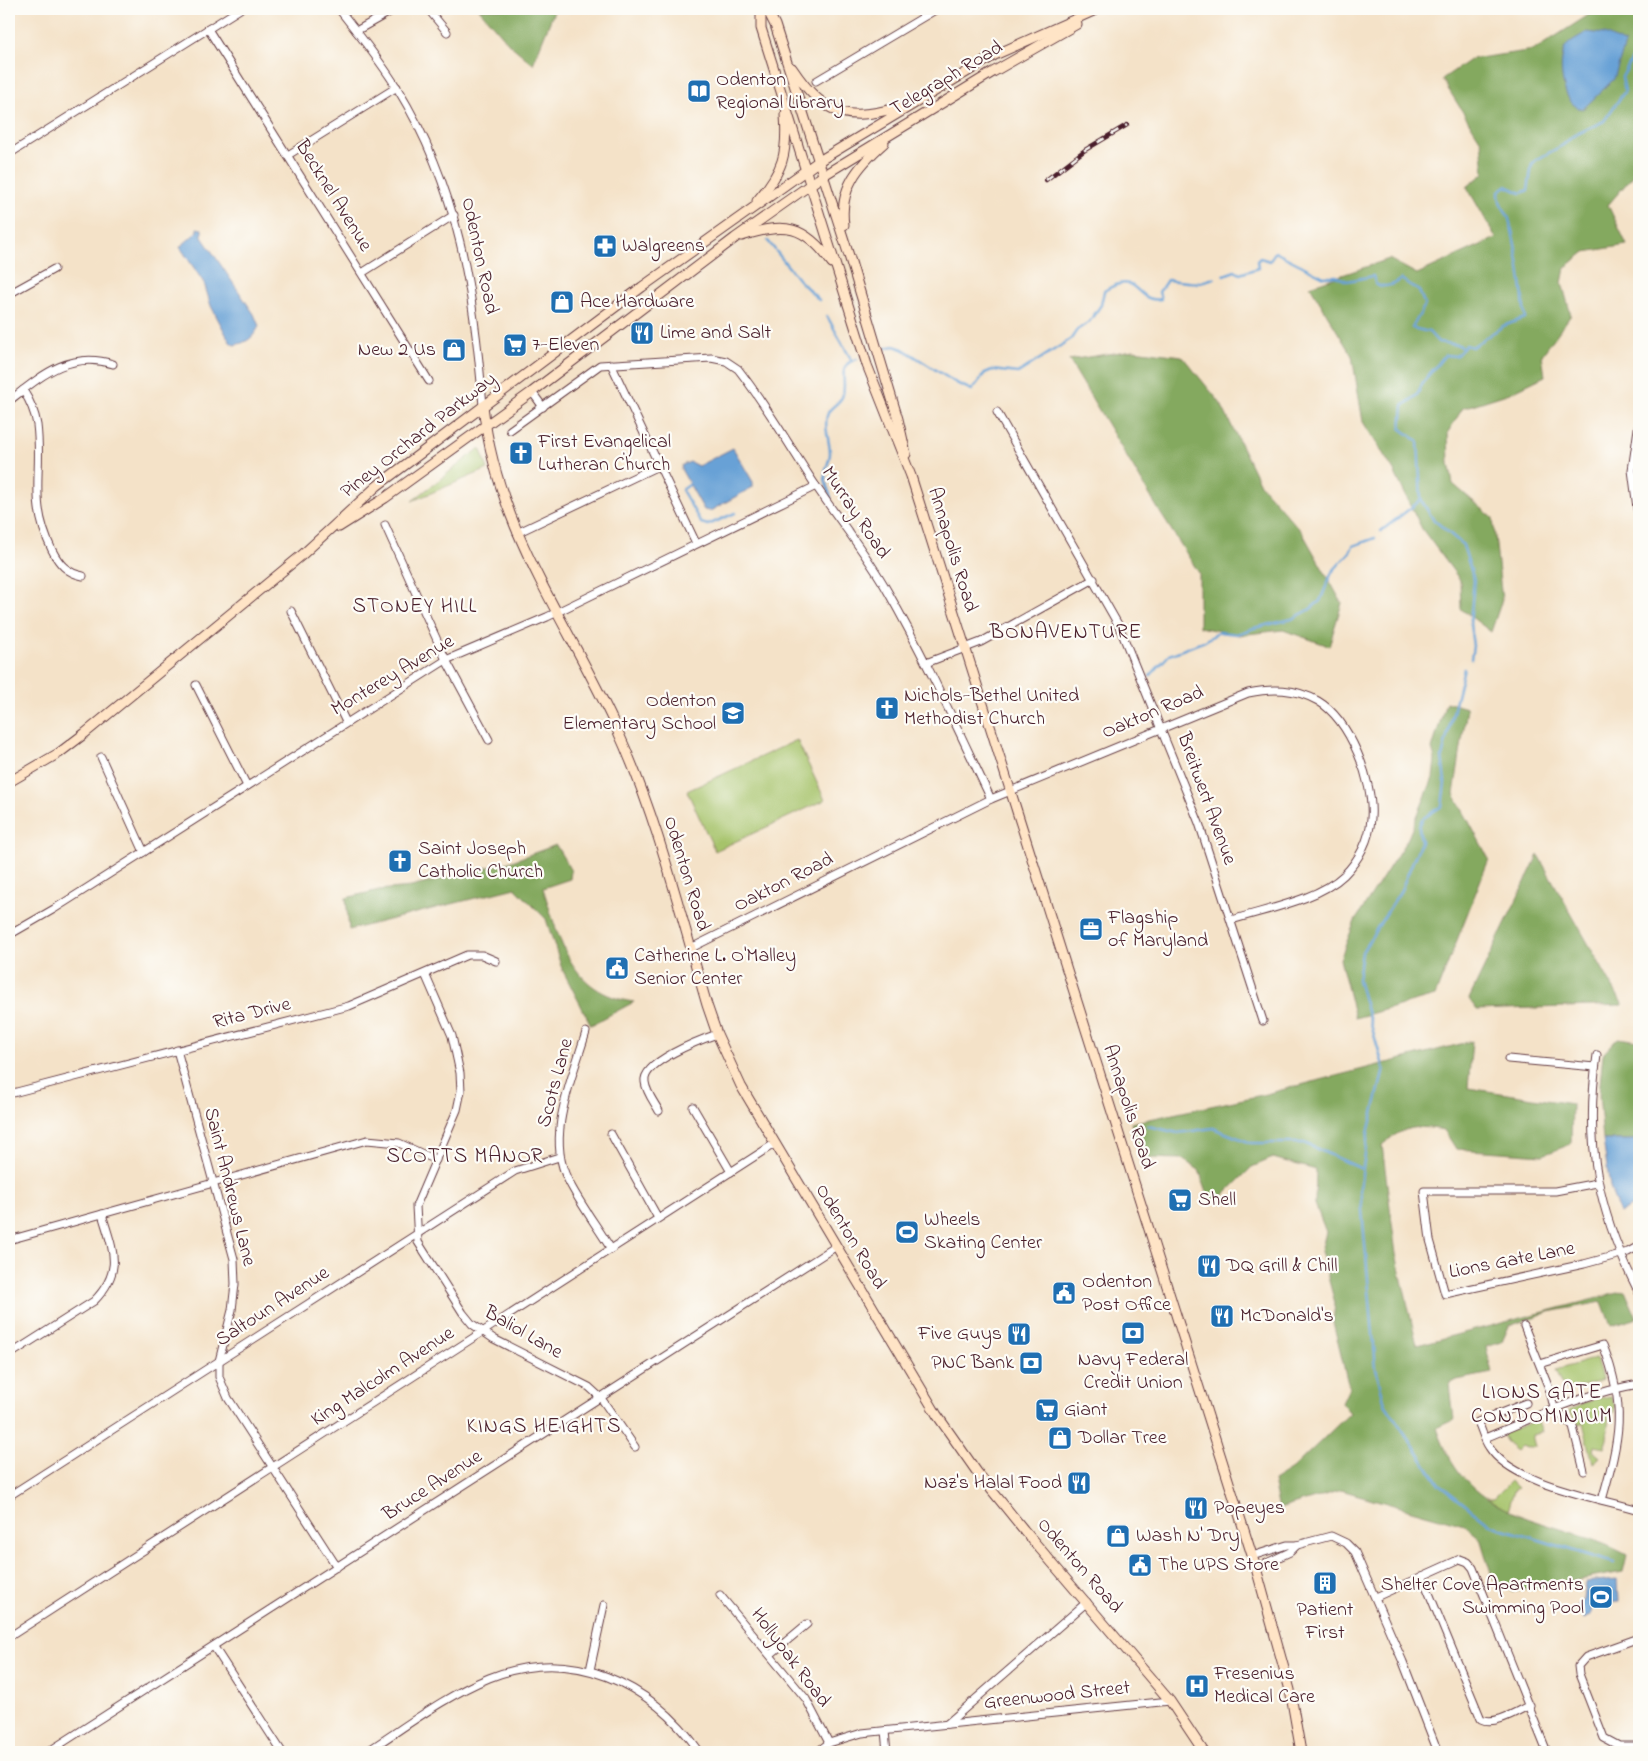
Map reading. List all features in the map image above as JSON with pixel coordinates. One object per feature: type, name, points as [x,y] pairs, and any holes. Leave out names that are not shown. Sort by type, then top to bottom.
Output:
[{"type":"main road","name":"Annapolis Road","points":[[761,9],[762,28],[836,268],[867,365],[911,476],[1256,1568],[1290,1690],[1301,1752]]},
{"type":"main road","name":"Annapolis Road","points":[[767,9],[786,58],[851,262],[898,419],[911,476]]},
{"type":"main road","name":"Telegraph Road","points":[[807,170],[995,56],[1098,9]]},
{"type":"main road","name":"Telegraph Road","points":[[811,184],[993,72],[1104,9]]},
{"type":"main road","points":[[786,58],[811,94],[821,103],[838,112],[856,116],[876,114],[918,102]]},
{"type":"main road","points":[[746,212],[771,185],[782,165],[787,144],[783,97]]},
{"type":"main road","points":[[851,262],[842,215],[844,199],[851,177],[861,164],[898,129]]},
{"type":"main road","name":"Piney Orchard Parkway","points":[[9,782],[59,753],[84,734],[322,538],[377,486],[746,212],[807,170]]},
{"type":"main road","name":"Piney Orchard Parkway","points":[[322,538],[386,498],[532,392],[735,238],[811,184]]},
{"type":"main road","points":[[735,238],[774,227],[793,229],[813,240],[836,268]]},
{"type":"main road","name":"Odenton Road","points":[[483,406],[485,425],[501,492],[517,533],[555,612],[583,660],[616,726],[643,793],[717,1034],[741,1086],[835,1247],[937,1415],[982,1478],[1170,1701],[1204,1752]]},
{"type":"street","points":[[9,154],[240,9]]},
{"type":"street","name":"Odenton Road","points":[[339,9],[397,87],[433,156],[454,215],[474,306],[483,406]]},
{"type":"street","points":[[356,31],[395,9]]},
{"type":"street","points":[[428,9],[447,32]]},
{"type":"street","points":[[816,81],[937,9]]},
{"type":"street","name":"Becknel Avenue","points":[[208,29],[429,381]]},
{"type":"street","points":[[288,155],[397,87]]},
{"type":"street","points":[[362,273],[454,215]]},
{"type":"street","points":[[9,294],[54,269]]},
{"type":"street","points":[[9,401],[55,368],[69,362],[90,358],[114,364]]},
{"type":"street","name":"Murray Road","points":[[510,430],[600,365],[711,358],[726,362],[738,369],[794,448],[816,486],[852,534],[888,591],[926,663],[991,799]]},
{"type":"street","points":[[611,364],[696,543]]},
{"type":"street","points":[[23,390],[33,409],[37,427],[36,488],[40,522],[60,564],[67,571],[83,576]]},
{"type":"street","points":[[532,392],[543,407]]},
{"type":"street","name":"Breitwert Avenue","points":[[997,412],[1094,579],[1119,626],[1199,823],[1232,920],[1263,1021]]},
{"type":"street","points":[[1639,422],[1632,470],[1639,523]]},
{"type":"street","points":[[517,533],[658,466]]},
{"type":"street","name":"Monterey Avenue","points":[[9,935],[144,852],[446,660],[555,612],[816,486]]},
{"type":"street","points":[[385,525],[446,660],[489,740]]},
{"type":"street","points":[[926,663],[981,642],[1094,579]]},
{"type":"street","points":[[291,611],[346,722]]},
{"type":"street","points":[[196,684],[247,786]]},
{"type":"street","name":"Oakton Road","points":[[691,948],[991,799],[1248,692],[1271,688],[1294,691],[1318,701],[1333,714],[1347,732],[1365,776],[1372,802],[1369,833],[1360,853],[1344,875],[1315,893],[1232,920]]},
{"type":"street","points":[[101,757],[144,852]]},
{"type":"street","name":"Rita Drive","points":[[9,1094],[348,1006],[467,955],[482,954],[496,961]]},
{"type":"street","name":"Baliol Lane","points":[[425,974],[452,1036],[460,1073],[461,1091],[457,1110],[416,1206],[418,1242],[463,1313],[483,1332],[589,1387],[601,1398],[635,1447]]},
{"type":"street","name":"Scots Lane","points":[[586,1032],[559,1127],[559,1157],[567,1180],[611,1249]]},
{"type":"street","points":[[659,1110],[647,1090],[644,1082],[645,1073],[651,1066],[697,1042],[717,1034]]},
{"type":"street","name":"Saint Andrews Lane","points":[[177,1050],[234,1259],[235,1284],[232,1310],[219,1361],[219,1377],[228,1398],[337,1567]]},
{"type":"street","points":[[1596,1055],[1592,1140],[1597,1183],[1620,1254],[1639,1293]]},
{"type":"street","points":[[1508,1059],[1595,1067]]},
{"type":"street","points":[[693,1106],[731,1172]]},
{"type":"street","points":[[611,1134],[658,1218]]},
{"type":"street","points":[[9,1240],[367,1140],[399,1143],[436,1160]]},
{"type":"street","name":"King Malcolm Avenue","points":[[9,1637],[774,1144]]},
{"type":"street","name":"Saltoun Avenue","points":[[9,1496],[515,1171],[559,1157]]},
{"type":"street","name":"Lions Gate Lane","points":[[1597,1183],[1555,1191],[1424,1191],[1430,1240],[1445,1294],[1552,1272],[1620,1254]]},
{"type":"street","points":[[9,1355],[94,1301],[104,1292],[111,1280],[114,1267],[113,1250],[102,1214]]},
{"type":"street","points":[[1620,1254],[1639,1246]]},
{"type":"street","name":"Bruce Avenue","points":[[48,1752],[835,1247]]},
{"type":"street","points":[[1524,1326],[1540,1364],[1554,1408],[1573,1427],[1584,1471]]},
{"type":"street","points":[[1540,1364],[1603,1345],[1617,1387],[1619,1435],[1602,1500]]},
{"type":"street","points":[[1485,1438],[1554,1408],[1617,1387],[1639,1384]]},
{"type":"street","points":[[1526,1403],[1478,1422],[1490,1449],[1523,1475],[1539,1482],[1639,1510]]},
{"type":"street","points":[[1252,1556],[1287,1545],[1298,1545],[1331,1536],[1346,1543],[1355,1552],[1376,1597],[1438,1752]]},
{"type":"street","points":[[1256,1568],[1290,1552],[1298,1545]]},
{"type":"street","points":[[1376,1597],[1460,1559],[1468,1562],[1474,1568],[1530,1704],[1547,1752]]},
{"type":"street","points":[[1422,1576],[1481,1719],[1486,1722],[1495,1721],[1530,1704]]},
{"type":"street","name":"Hollyoak Road","points":[[720,1595],[771,1654],[806,1699],[830,1743]]},
{"type":"street","points":[[947,1724],[1087,1602]]},
{"type":"street","points":[[590,1670],[604,1605]]},
{"type":"street","points":[[771,1654],[807,1624]]},
{"type":"street","points":[[1639,1638],[1586,1657],[1578,1666],[1579,1674],[1604,1738],[1619,1746],[1639,1746]]},
{"type":"street","points":[[214,1647],[282,1752]]},
{"type":"street","points":[[366,1752],[463,1690],[490,1678],[529,1667],[560,1667],[590,1670],[644,1695],[669,1714],[700,1752]]},
{"type":"street","name":"Greenwood Street","points":[[817,1752],[830,1743],[862,1733],[1170,1701]]},
{"type":"street","points":[[885,1731],[887,1752]]},
{"type":"green space","points":[[479,9],[555,9],[533,64],[509,44]]},
{"type":"green space","points":[[1598,9],[1639,9],[1639,169],[1608,205],[1627,245],[1585,252],[1565,268],[1562,283],[1571,315],[1542,355],[1545,376],[1510,393],[1463,408],[1448,432],[1449,463],[1453,484],[1493,518],[1502,600],[1491,632],[1461,609],[1460,580],[1422,529],[1394,471],[1363,422],[1352,356],[1310,286],[1389,259],[1417,274],[1496,238],[1467,187],[1484,173],[1481,141],[1442,79],[1471,59],[1534,50]]},
{"type":"green space","points":[[1133,350],[1182,356],[1221,404],[1260,484],[1302,532],[1342,603],[1329,646],[1283,630],[1239,635],[1199,627],[1199,573],[1161,514],[1069,360]]},
{"type":"green space","points":[[480,448],[488,469],[412,501]]},
{"type":"green space","points":[[1446,702],[1467,708],[1454,794],[1489,859],[1435,996],[1355,1018],[1340,959],[1355,921],[1408,838],[1433,778],[1435,759],[1432,749]]},
{"type":"green space","points":[[797,740],[825,800],[715,851],[687,791]]},
{"type":"green space","points":[[556,845],[571,871],[570,879],[543,888],[562,945],[571,962],[595,988],[612,997],[634,1002],[591,1025],[562,969],[546,919],[515,888],[349,930],[346,898],[379,890],[411,887],[509,862]]},
{"type":"green space","points":[[1538,855],[1623,1005],[1477,1010],[1469,999]]},
{"type":"green space","points":[[1618,1038],[1639,1041],[1639,1140],[1603,1140],[1599,1094],[1603,1054]]},
{"type":"green space","points":[[1472,1041],[1468,1088],[1572,1104],[1571,1144],[1543,1155],[1456,1149],[1444,1130],[1410,1128],[1397,1134],[1382,1145],[1396,1254],[1417,1345],[1625,1291],[1637,1318],[1611,1326],[1602,1302],[1549,1312],[1509,1326],[1502,1342],[1486,1347],[1492,1373],[1457,1380],[1450,1384],[1454,1420],[1437,1428],[1452,1460],[1470,1484],[1492,1501],[1516,1514],[1598,1542],[1627,1555],[1623,1572],[1512,1592],[1492,1577],[1480,1538],[1464,1525],[1341,1490],[1279,1509],[1273,1481],[1292,1469],[1350,1413],[1342,1403],[1349,1388],[1333,1322],[1335,1303],[1321,1251],[1326,1232],[1315,1204],[1316,1170],[1273,1158],[1252,1167],[1223,1196],[1211,1204],[1199,1170],[1182,1159],[1142,1158],[1131,1123],[1262,1095]]},
{"type":"green space","points":[[1596,1358],[1602,1379],[1577,1388],[1564,1389],[1556,1370]]},
{"type":"green space","points":[[1611,1396],[1615,1405],[1614,1413],[1609,1413],[1607,1439],[1604,1448],[1595,1446],[1594,1452],[1600,1457],[1593,1463],[1583,1423],[1578,1424],[1569,1410],[1595,1399]]},
{"type":"green space","points":[[1537,1420],[1542,1432],[1532,1435],[1535,1447],[1527,1448],[1521,1446],[1516,1451],[1505,1442],[1502,1434]]},
{"type":"green space","points":[[1511,1481],[1518,1488],[1514,1490],[1508,1511],[1487,1498],[1494,1498]]},
{"type":"water","points":[[1587,32],[1605,34],[1625,44],[1614,79],[1583,109],[1570,101],[1566,93],[1561,64],[1567,45]]},
{"type":"water","points":[[197,228],[202,229],[202,237],[254,314],[259,326],[255,333],[243,343],[234,345],[230,342],[211,306],[204,283],[180,247],[197,232]]},
{"type":"water","points":[[733,448],[753,482],[753,487],[710,511],[704,510],[681,469],[682,465],[690,462],[698,466]]},
{"type":"water","points":[[1603,1140],[1639,1140],[1639,1203],[1619,1213],[1610,1187]]},
{"type":"water","name":"Shelter Cove Apartments Swimming Pool","points":[[1617,1579],[1618,1602],[1592,1605],[1591,1615],[1584,1619],[1576,1607],[1584,1600],[1586,1582]]},
{"type":"waterway","points":[[1471,659],[1473,646],[1470,624],[1474,580],[1463,545],[1433,519],[1421,500],[1418,441],[1401,429],[1403,406],[1417,395],[1423,382],[1445,355],[1456,356],[1466,345],[1472,347],[1503,326],[1525,318],[1515,244],[1509,219],[1500,201],[1499,191],[1506,186],[1521,193],[1528,190],[1532,164],[1536,160],[1563,145],[1573,136],[1604,121],[1625,91],[1622,77],[1633,58],[1639,54]]},
{"type":"waterway","points":[[768,241],[798,279],[819,300]]},
{"type":"waterway","points":[[1224,275],[1235,271],[1240,274],[1258,268],[1257,261],[1260,258],[1270,261],[1275,252],[1324,277],[1336,276],[1347,281],[1373,276],[1376,285],[1382,286],[1393,285],[1401,279],[1419,291],[1425,305],[1412,328],[1429,332],[1438,342],[1459,345],[1463,349]]},
{"type":"waterway","points":[[886,348],[894,346],[903,349],[956,383],[972,390],[985,373],[992,370],[1018,373],[1071,339],[1077,330],[1089,322],[1101,305],[1104,291],[1116,285],[1125,283],[1136,288],[1145,297],[1161,299],[1159,292],[1167,280],[1198,283],[1214,278]]},
{"type":"waterway","points":[[827,316],[852,361]]},
{"type":"waterway","points":[[831,498],[825,476],[830,453],[826,421],[829,411],[842,397],[844,369],[857,359]]},
{"type":"waterway","points":[[689,485],[682,490],[701,523],[708,525],[735,513]]},
{"type":"waterway","points":[[1381,531],[1421,500]]},
{"type":"waterway","points":[[1150,676],[1169,655],[1205,641],[1219,632],[1237,634],[1292,619],[1309,610],[1320,601],[1332,572],[1353,546],[1375,538]]},
{"type":"waterway","points":[[1464,668],[1442,757],[1445,782],[1442,806],[1422,819],[1419,827],[1421,842],[1401,890],[1362,952],[1358,980],[1384,1069],[1368,1133],[1360,1188],[1376,1369],[1385,1404],[1439,1484],[1491,1525],[1614,1563]]},
{"type":"waterway","points":[[1148,1126],[1178,1133],[1213,1128],[1251,1143],[1304,1143],[1362,1169]]},
{"type":"railway","points":[[1046,180],[1085,150],[1127,125]]},
{"type":"place","name":"Odenton Regional Library","points":[[699,91]]},
{"type":"place","name":"Walgreens","points":[[605,246]]},
{"type":"place","name":"Ace Hardware","points":[[562,302]]},
{"type":"place","name":"Lime and Salt","points":[[642,333]]},
{"type":"place","name":"7-Eleven","points":[[515,345]]},
{"type":"place","name":"New 2 Us","points":[[454,350]]},
{"type":"place","name":"First Evangelical Lutheran Church","points":[[521,453]]},
{"type":"place","name":"Nichols-Bethel United Methodist Church","points":[[887,708]]},
{"type":"place","name":"Odenton Elementary School","points":[[733,713]]},
{"type":"place","name":"Saint Joseph Catholic Church","points":[[400,861]]},
{"type":"place","name":"Flagship of Maryland","points":[[1091,929]]},
{"type":"place","name":"Catherine L. O'Malley Senior Center","points":[[617,968]]},
{"type":"place","name":"Shell","points":[[1180,1200]]},
{"type":"place","name":"Wheels Skating Center","points":[[907,1232]]},
{"type":"place","name":"DQ Grill & Chill","points":[[1209,1266]]},
{"type":"place","name":"Odenton Post Office","points":[[1064,1293]]},
{"type":"place","name":"McDonald's","points":[[1222,1316]]},
{"type":"place","name":"Navy Federal Credit Union","points":[[1133,1333]]},
{"type":"place","name":"Five Guys","points":[[1019,1334]]},
{"type":"place","name":"PNC Bank","points":[[1031,1363]]},
{"type":"place","name":"Giant","points":[[1047,1410]]},
{"type":"place","name":"Dollar Tree","points":[[1060,1438]]},
{"type":"place","name":"Naz's Halal Food","points":[[1079,1483]]},
{"type":"place","name":"Popeyes","points":[[1196,1508]]},
{"type":"place","name":"Wash N' Dry","points":[[1118,1536]]},
{"type":"place","name":"The UPS Store","points":[[1140,1565]]},
{"type":"place","name":"Patient First","points":[[1325,1583]]},
{"type":"place","name":"Shelter Cove Apartments Swimming Pool","points":[[1601,1597]]},
{"type":"place","name":"Fresenius Medical Care","points":[[1197,1686]]},
{"type":"district","name":"STONEY HILL","points":[[415,607]]},
{"type":"district","name":"BONAVENTURE","points":[[1066,633]]},
{"type":"district","name":"SCOTTS MANOR","points":[[465,1157]]},
{"type":"district","name":"LIONS GATE CONDOMINIUM","points":[[1542,1405]]},
{"type":"district","name":"KINGS HEIGHTS","points":[[544,1427]]}]
